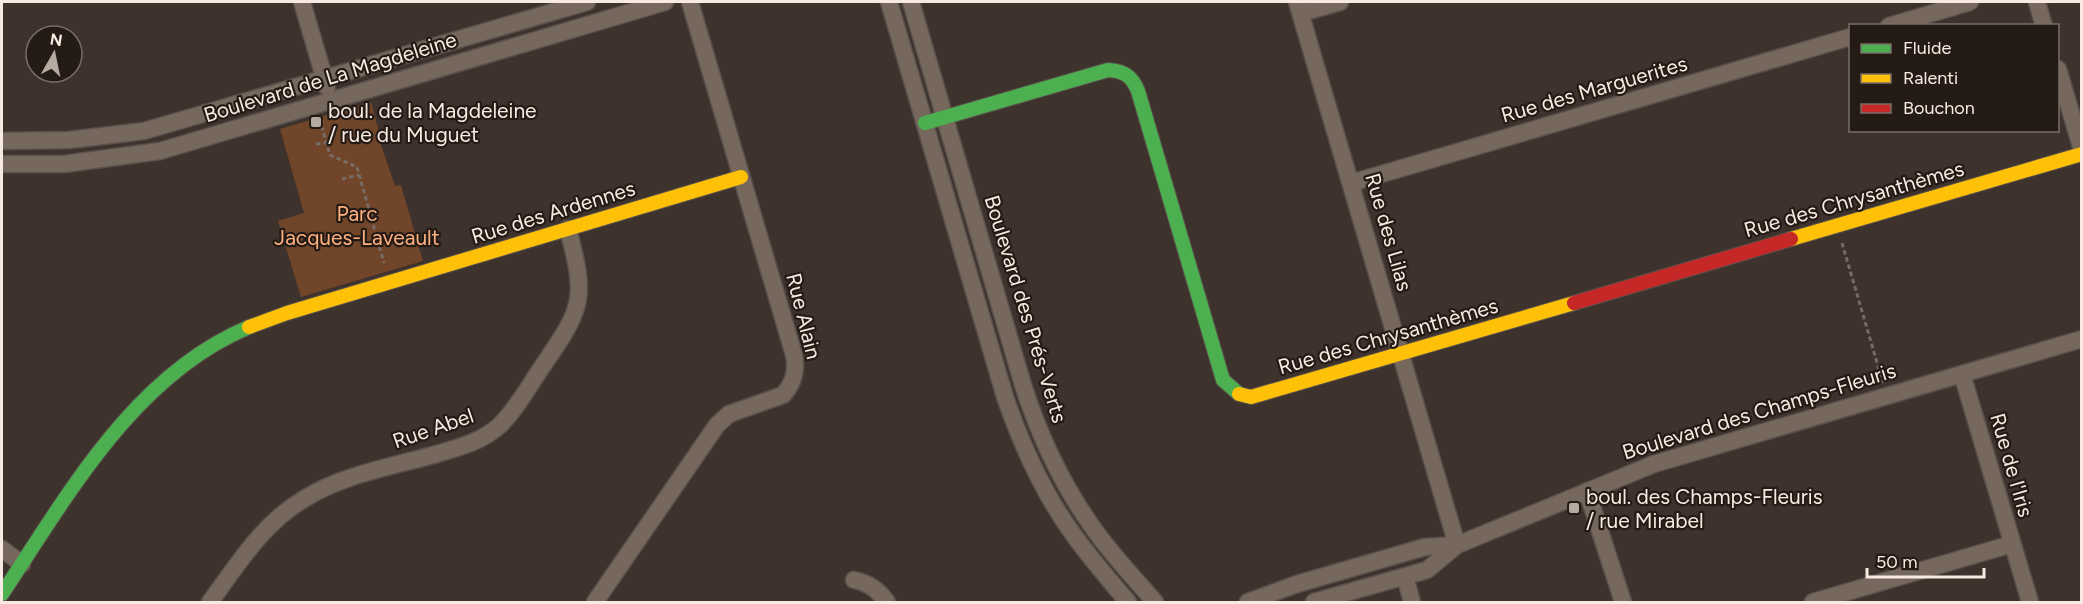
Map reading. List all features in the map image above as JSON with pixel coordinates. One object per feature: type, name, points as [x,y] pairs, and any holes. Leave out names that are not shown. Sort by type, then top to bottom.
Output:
[{"type":"street","points":[[302,2],[331,100]]},
{"type":"street","name":"Boulevard de La Magdeleine","points":[[2,141],[69,140],[144,131],[587,2]]},
{"type":"street","name":"Boulevard de La Magdeleine","points":[[2,164],[64,164],[151,152],[665,2]]},
{"type":"street","name":"Rue Alain","points":[[595,603],[723,418],[783,395],[796,372],[794,355],[690,2]]},
{"type":"street","name":"Boulevard des Prés-Verts","points":[[889,2],[1005,398],[1020,438],[1035,471],[1063,520],[1095,564],[1128,603]]},
{"type":"street","name":"Boulevard des Prés-Verts","points":[[911,2],[1023,385],[1046,444],[1066,486],[1091,524],[1155,603]]},
{"type":"street","points":[[1299,7],[1340,2]]},
{"type":"street","points":[[1896,24],[1971,2]]},
{"type":"street","points":[[2037,2],[2043,24]]},
{"type":"street","name":"Rue des Lilas","points":[[1299,7],[1457,545]]},
{"type":"street","name":"Rue des Marguerites","points":[[1351,183],[1849,38]]},
{"type":"street","name":"Rue des Chrysanthèmes","points":[[925,123],[1108,70],[1128,74],[1138,91],[1220,370],[1229,388],[1244,397],[1259,396],[2082,152]]},
{"type":"street","points":[[2059,72],[2082,152]]},
{"type":"street","name":"Rue des Ardennes","points":[[2,594],[103,446],[128,416],[162,382],[206,349],[237,332],[287,313],[741,177]]},
{"type":"street","name":"Rue Abel","points":[[210,603],[245,553],[266,528],[304,499],[347,479],[464,446],[489,434],[500,425],[546,362],[574,317],[579,296],[579,276],[568,229]]},
{"type":"street","name":"Boulevard des Champs-Fleuris","points":[[1314,603],[1427,570],[1457,545],[1669,459],[2082,339]]},
{"type":"street","name":"Rue de l'Iris","points":[[1962,374],[2030,603]]},
{"type":"street","points":[[1587,491],[1623,603]]},
{"type":"street","points":[[1813,603],[2012,544]]},
{"type":"street","name":"Boulevard des Champs-Fleuris","points":[[1248,603],[1297,584],[1425,547],[1457,545]]},
{"type":"street","points":[[2,549],[22,564]]},
{"type":"street","points":[[1405,577],[1412,603]]},
{"type":"street","points":[[854,580],[877,590],[887,603]]},
{"type":"path","points":[[317,116],[319,122],[322,122],[331,154],[357,167],[387,272]]},
{"type":"path","points":[[316,144],[326,142]]},
{"type":"path","points":[[342,179],[359,175]]},
{"type":"path","points":[[1840,237],[1883,385]]},
{"type":"green space","name":"Parc Jacques-Laveault","points":[[371,102],[379,139],[395,186],[401,185],[423,261],[301,297],[278,221],[304,213],[280,129]]},
{"type":"traffic: fast","points":[[925,123],[1108,70],[1123,73],[1130,78],[1138,91],[1223,380],[1239,394]]},
{"type":"traffic: fast","points":[[2,594],[79,479],[107,441],[138,406],[171,375],[208,348],[249,327]]},
{"type":"traffic: slow","points":[[1791,239],[2082,154]]},
{"type":"traffic: slow","points":[[249,327],[287,313],[741,177]]},
{"type":"traffic: slow","points":[[1239,394],[1251,397],[1574,303]]},
{"type":"traffic: jam","points":[[1574,303],[1791,239]]},
{"type":"place","name":"boul. de la Magdeleine / rue du Muguet","points":[[316,122]]},
{"type":"place","name":"boul. des Champs-Fleuris / rue Mirabel","points":[[1574,508]]}]
